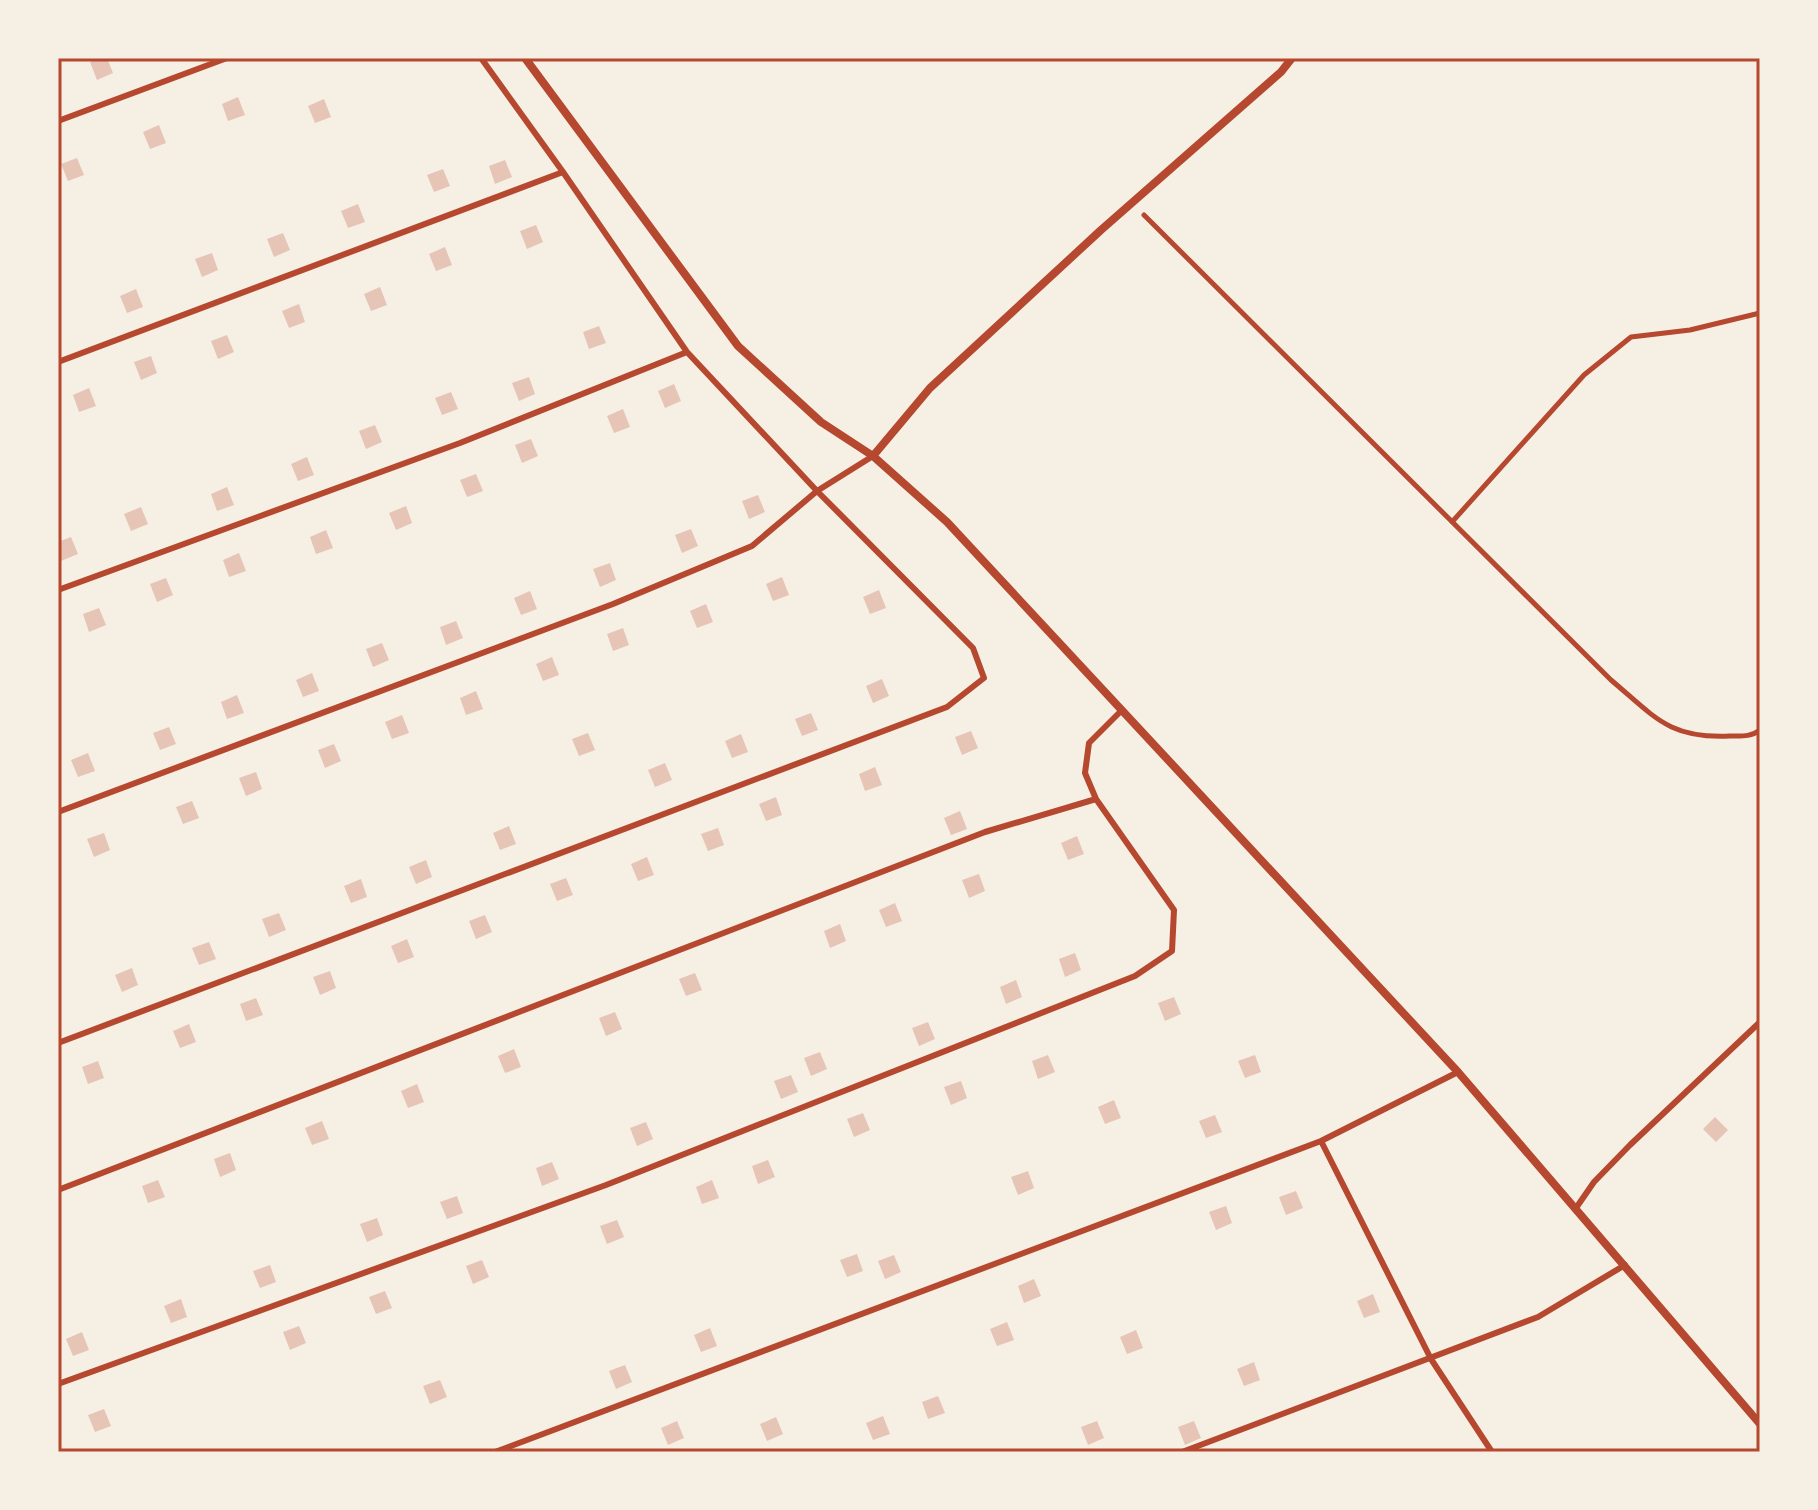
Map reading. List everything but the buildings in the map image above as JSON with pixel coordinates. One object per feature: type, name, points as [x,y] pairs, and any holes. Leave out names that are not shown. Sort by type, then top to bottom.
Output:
[{"type":"street","points":[[525,58],[738,346],[821,422],[873,456],[947,522],[1458,1072],[1760,1424]]},
{"type":"street","points":[[873,456],[930,388],[1281,72],[1292,58]]},
{"type":"lane","points":[[58,121],[227,58]]},
{"type":"lane","points":[[58,1043],[947,707],[984,678],[973,648],[817,491],[687,352],[481,58]]},
{"type":"lane","points":[[58,362],[563,172]]},
{"type":"lane","points":[[58,590],[460,443],[687,352]]},
{"type":"lane","points":[[58,812],[598,609],[752,546],[817,491],[873,456]]},
{"type":"lane","points":[[58,1384],[606,1185],[1135,976],[1172,951],[1174,910],[1096,799],[1085,773],[1089,743],[1122,710]]},
{"type":"lane","points":[[58,1190],[985,832],[1096,799]]},
{"type":"lane","points":[[1576,1208],[1594,1182],[1621,1154],[1760,1022]]},
{"type":"lane","points":[[495,1452],[1321,1141],[1458,1072]]},
{"type":"lane","points":[[1321,1141],[1431,1359],[1492,1452]]},
{"type":"lane","points":[[1182,1452],[1538,1317],[1625,1265]]},
{"type":"path","points":[[1132,203],[1611,680],[1667,728],[1704,738],[1753,735],[1760,730]]},
{"type":"path","points":[[1452,522],[1584,375],[1631,337],[1690,330],[1760,313]]}]
